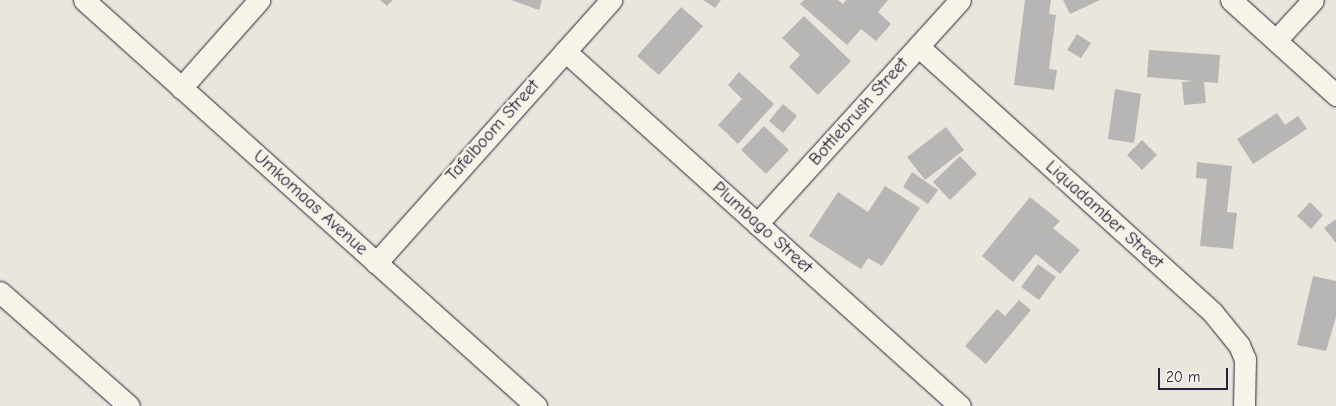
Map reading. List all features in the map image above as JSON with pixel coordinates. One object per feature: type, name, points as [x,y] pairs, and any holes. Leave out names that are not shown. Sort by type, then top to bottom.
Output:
[{"type":"street","name":"Umkomaas Avenue","points":[[84,0],[536,406]]},
{"type":"street","points":[[181,88],[259,0]]},
{"type":"street","name":"Tafelboom Street","points":[[376,263],[611,0]]},
{"type":"street","name":"Bottlebrush Street","points":[[757,224],[960,0]]},
{"type":"street","points":[[1231,0],[1336,95]]},
{"type":"street","points":[[1276,40],[1313,0]]},
{"type":"street","name":"Liquadamber Street","points":[[919,47],[1224,326],[1245,359],[1244,406]]},
{"type":"street","name":"Plumbago Street","points":[[565,51],[960,406]]},
{"type":"street","points":[[0,292],[129,406]]},
{"type":"building","points":[[380,0],[393,0],[387,6]]},
{"type":"building","points":[[511,0],[542,0],[539,10]]},
{"type":"building","points":[[703,0],[721,0],[715,8]]},
{"type":"building","points":[[804,0],[838,0],[843,4],[846,0],[888,0],[878,12],[891,24],[876,41],[861,29],[847,45],[800,4]]},
{"type":"building","points":[[1025,0],[1051,0],[1049,14],[1056,15],[1049,69],[1057,70],[1054,90],[1014,85]]},
{"type":"building","points":[[1063,0],[1100,0],[1070,14]]},
{"type":"building","points":[[681,7],[703,26],[659,75],[637,56]]},
{"type":"building","points":[[804,16],[851,61],[818,95],[789,67],[800,55],[782,38]]},
{"type":"building","points":[[1077,34],[1091,43],[1081,58],[1067,50]]},
{"type":"building","points":[[1149,50],[1220,55],[1218,83],[1204,82],[1206,103],[1184,105],[1182,82],[1194,81],[1147,77]]},
{"type":"building","points":[[739,72],[774,104],[738,144],[718,125],[742,99],[728,85]]},
{"type":"building","points":[[1115,89],[1141,94],[1134,143],[1108,139]]},
{"type":"building","points":[[783,104],[797,116],[783,133],[769,121]]},
{"type":"building","points":[[1277,113],[1285,125],[1298,116],[1307,129],[1253,164],[1237,139]]},
{"type":"building","points":[[764,126],[789,150],[766,174],[741,150]]},
{"type":"building","points":[[946,127],[964,150],[925,180],[907,157]]},
{"type":"building","points":[[1142,140],[1157,155],[1142,170],[1127,155]]},
{"type":"building","points":[[960,156],[977,174],[950,200],[933,182]]},
{"type":"building","points":[[1197,162],[1232,166],[1227,212],[1237,213],[1233,249],[1200,246],[1207,179],[1196,178]]},
{"type":"building","points":[[912,172],[938,190],[928,204],[903,187]]},
{"type":"building","points":[[885,186],[920,208],[882,266],[868,258],[861,269],[809,236],[838,192],[868,212]]},
{"type":"building","points":[[1030,197],[1060,221],[1053,228],[1080,250],[1060,274],[1036,254],[1013,282],[982,256]]},
{"type":"building","points":[[1310,202],[1323,215],[1311,229],[1297,216]]},
{"type":"building","points":[[1336,219],[1336,243],[1324,228]]},
{"type":"building","points":[[1038,264],[1056,277],[1039,300],[1021,287]]},
{"type":"building","points":[[1313,276],[1336,281],[1336,317],[1326,351],[1297,345]]},
{"type":"building","points":[[1019,300],[1031,310],[986,364],[965,346],[997,309],[1005,316]]}]
